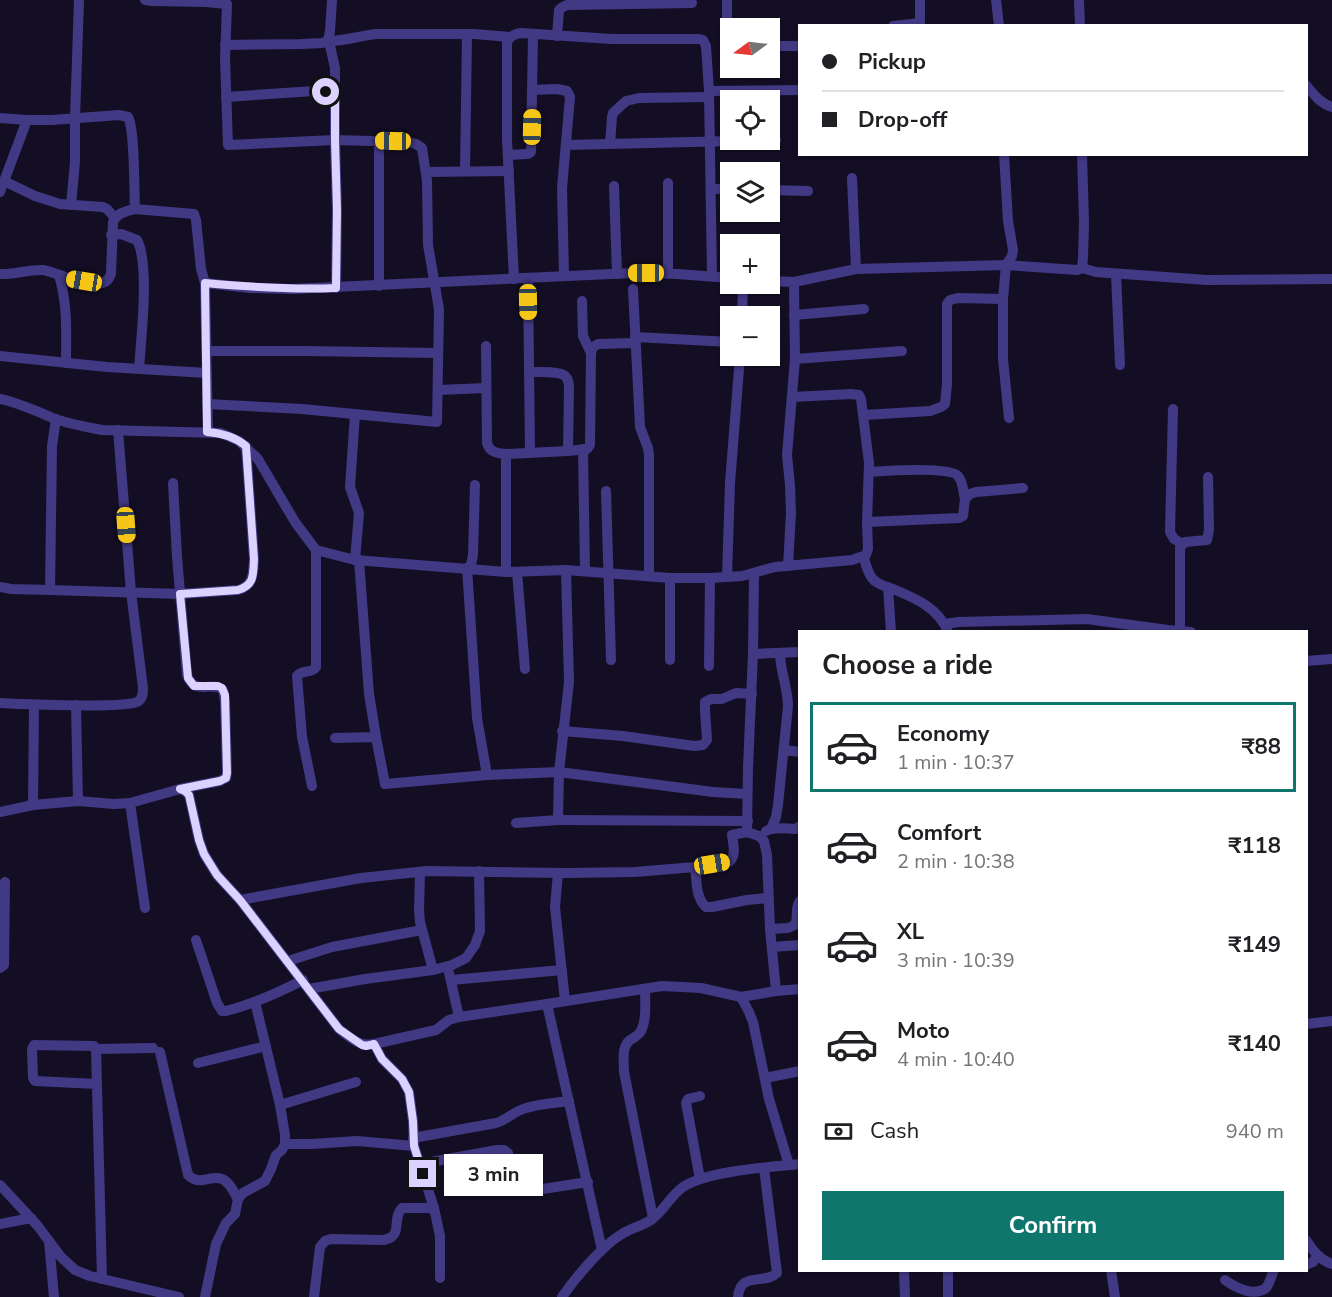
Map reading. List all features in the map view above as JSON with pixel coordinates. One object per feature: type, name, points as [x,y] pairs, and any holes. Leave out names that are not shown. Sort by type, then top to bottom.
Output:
[{"type":"street","points":[[71,205],[75,162],[79,0]]},
{"type":"street","points":[[150,0],[228,2],[225,45],[228,145],[335,140],[408,142],[422,148],[426,172],[429,207],[428,245],[439,309],[437,422],[302,409],[207,404]]},
{"type":"street","points":[[332,0],[328,41],[335,68],[336,288]]},
{"type":"street","points":[[727,0],[728,18]]},
{"type":"street","points":[[906,24],[920,22],[920,0]]},
{"type":"street","points":[[996,0],[999,24]]},
{"type":"street","points":[[1079,0],[1080,24]]},
{"type":"street","points":[[557,36],[557,5],[561,8],[567,5],[692,3]]},
{"type":"street","points":[[225,45],[322,43],[376,34],[467,34],[510,37]]},
{"type":"street","points":[[465,171],[467,34]]},
{"type":"street","points":[[514,279],[508,154],[507,42],[514,34],[612,39],[703,40],[706,46],[709,94],[712,276]]},
{"type":"street","points":[[508,154],[523,155],[531,152],[533,34]]},
{"type":"street","points":[[706,46],[720,47]]},
{"type":"street","points":[[780,46],[798,46]]},
{"type":"street","points":[[532,90],[557,88],[567,91],[570,97],[562,188],[564,276]]},
{"type":"street","points":[[1308,88],[1316,98],[1332,107]]},
{"type":"street","points":[[610,144],[612,117],[626,101],[639,98],[798,90]]},
{"type":"street","points":[[226,97],[297,91],[335,93]]},
{"type":"street","points":[[0,118],[27,120],[125,115],[129,118],[132,139],[135,208]]},
{"type":"street","points":[[27,120],[2,187],[71,205],[103,207],[115,218]]},
{"type":"street","points":[[379,141],[379,286]]},
{"type":"street","points":[[566,146],[720,142]]},
{"type":"street","points":[[1004,156],[1008,220],[1013,250],[1006,265],[1003,299],[1003,359],[1009,418]]},
{"type":"street","points":[[1082,156],[1084,233],[1082,268]]},
{"type":"street","points":[[426,172],[509,171]]},
{"type":"street","points":[[852,178],[856,269]]},
{"type":"street","points":[[668,183],[668,273]]},
{"type":"street","points":[[614,186],[616,274]]},
{"type":"street","points":[[711,189],[720,189]]},
{"type":"street","points":[[780,190],[808,191]]},
{"type":"street","points":[[0,274],[44,270],[72,279],[104,283],[108,281],[111,273],[111,235],[115,218],[135,208],[194,214],[205,283],[207,432]]},
{"type":"street","points":[[111,235],[121,234],[137,240],[142,253],[144,289],[139,369]]},
{"type":"street","points":[[780,281],[794,282],[856,269],[1006,265],[1077,270],[1082,268],[1116,274],[1207,280],[1332,279]]},
{"type":"street","points":[[205,283],[250,288],[292,289],[616,274],[668,273],[720,277]]},
{"type":"street","points":[[1116,274],[1120,365]]},
{"type":"street","points":[[59,275],[66,309],[66,363]]},
{"type":"street","points":[[528,278],[530,453]]},
{"type":"street","points":[[788,566],[791,513],[787,455],[795,359],[794,282]]},
{"type":"street","points":[[633,289],[640,428],[649,455],[650,576]]},
{"type":"street","points":[[864,416],[930,411],[945,404],[948,304],[950,300],[958,298],[1003,299]]},
{"type":"street","points":[[582,301],[583,336],[591,353]]},
{"type":"street","points":[[794,315],[864,309]]},
{"type":"street","points":[[486,346],[488,448],[506,454],[587,449],[591,438],[591,353],[597,344],[635,340],[720,342]]},
{"type":"street","points":[[207,351],[438,353]]},
{"type":"street","points":[[795,359],[902,351]]},
{"type":"street","points":[[0,356],[207,373]]},
{"type":"street","points":[[727,577],[730,483],[739,366]]},
{"type":"street","points":[[530,372],[560,374],[568,379],[568,451]]},
{"type":"street","points":[[438,390],[486,388]]},
{"type":"street","points":[[316,550],[357,560],[511,572],[566,570],[670,578],[727,577],[775,567],[852,560],[866,555],[868,549],[868,472],[861,399],[859,395],[851,394],[792,397]]},
{"type":"street","points":[[0,399],[23,405],[56,419],[102,430],[221,433],[239,441],[258,459],[295,522],[316,550],[316,667],[313,671],[301,672],[297,676],[303,738],[312,786]]},
{"type":"street","points":[[1173,409],[1170,532],[1174,540],[1183,544]]},
{"type":"street","points":[[355,414],[350,487],[359,513],[357,560],[369,694],[385,784],[487,775],[558,772],[712,792],[747,794]]},
{"type":"street","points":[[50,590],[52,446],[56,419]]},
{"type":"street","points":[[0,703],[108,705],[133,703],[139,701],[143,696],[131,592],[118,430]]},
{"type":"street","points":[[0,587],[180,594],[238,590],[247,587],[252,576],[254,559],[246,446]]},
{"type":"street","points":[[583,450],[585,571]]},
{"type":"street","points":[[506,454],[511,572],[525,669]]},
{"type":"street","points":[[867,522],[959,518],[964,513],[964,499],[958,475],[954,472],[932,470],[868,472]]},
{"type":"street","points":[[1185,630],[1180,547],[1185,542],[1208,540],[1208,477]]},
{"type":"street","points":[[0,812],[33,805],[78,801],[130,803],[226,778],[225,695],[222,688],[218,686],[194,686],[188,678],[173,483]]},
{"type":"street","points":[[467,568],[471,565],[473,555],[475,485]]},
{"type":"street","points":[[964,499],[976,492],[1023,488]]},
{"type":"street","points":[[606,491],[611,660]]},
{"type":"street","points":[[863,556],[871,577],[875,581],[932,608],[946,628],[970,622],[1087,619],[1168,630]]},
{"type":"street","points":[[467,568],[477,718],[487,775]]},
{"type":"street","points":[[558,819],[558,772],[569,682],[566,570]]},
{"type":"street","points":[[748,827],[754,573]]},
{"type":"street","points":[[670,578],[670,660]]},
{"type":"street","points":[[709,666],[710,578]]},
{"type":"street","points":[[888,587],[891,630]]},
{"type":"street","points":[[753,654],[798,652]]},
{"type":"street","points":[[771,829],[778,805],[788,695],[780,666],[780,653]]},
{"type":"street","points":[[1308,662],[1332,659]]},
{"type":"street","points":[[562,731],[703,746],[707,740],[705,702],[711,699],[726,698],[736,693],[752,694]]},
{"type":"street","points":[[33,805],[34,705]]},
{"type":"street","points":[[75,705],[78,801]]},
{"type":"street","points":[[335,738],[376,737]]},
{"type":"street","points":[[784,750],[798,752]]},
{"type":"street","points":[[180,789],[189,795],[195,827],[204,854],[217,875],[240,900],[339,1029],[362,1045],[436,1030],[444,1023],[459,1017],[662,986],[701,988],[741,997],[798,989]]},
{"type":"street","points":[[130,803],[145,908]]},
{"type":"street","points":[[516,823],[558,819],[748,827],[764,841]]},
{"type":"street","points":[[240,900],[361,878],[420,872],[634,872],[695,867],[729,862],[734,853],[732,835],[748,827]]},
{"type":"street","points":[[776,992],[765,832],[771,829],[798,828]]},
{"type":"street","points":[[695,867],[698,895],[700,902],[706,907],[768,898]]},
{"type":"street","points":[[196,940],[222,1011],[306,985],[433,970],[466,958],[478,939],[480,931],[479,871]]},
{"type":"street","points":[[420,872],[419,911],[433,970]]},
{"type":"street","points":[[558,873],[555,907],[565,1001]]},
{"type":"street","points":[[0,968],[4,958],[5,882]]},
{"type":"street","points":[[770,929],[788,928],[795,925],[798,903]]},
{"type":"street","points":[[288,961],[332,947],[422,930]]},
{"type":"street","points":[[772,947],[798,945]]},
{"type":"street","points":[[447,966],[459,1017]]},
{"type":"street","points":[[451,980],[562,970]]},
{"type":"street","points":[[645,989],[644,1023],[641,1032],[627,1044],[624,1050],[624,1072],[653,1218]]},
{"type":"street","points":[[562,1297],[602,1250],[620,1234],[653,1218],[686,1185],[700,1179],[725,1174],[794,1165],[769,1099],[755,1028],[741,997]]},
{"type":"street","points":[[205,1297],[216,1244],[226,1223],[235,1214],[238,1199],[243,1193],[264,1181],[276,1155],[285,1144],[280,1105],[255,1002]]},
{"type":"street","points":[[547,1004],[602,1250]]},
{"type":"street","points":[[1308,1024],[1332,1021]]},
{"type":"street","points":[[374,1044],[382,1059],[402,1079],[409,1092],[414,1142],[440,1236],[440,1278]]},
{"type":"street","points":[[97,1084],[35,1081],[32,1049],[34,1045],[157,1050],[188,1175],[198,1181],[222,1179],[238,1199]]},
{"type":"street","points":[[198,1063],[266,1047]]},
{"type":"street","points":[[96,1049],[102,1279]]},
{"type":"street","points":[[765,1078],[798,1071]]},
{"type":"street","points":[[280,1105],[356,1082]]},
{"type":"street","points":[[700,1096],[687,1099],[686,1102],[700,1179]]},
{"type":"street","points":[[285,1144],[357,1141],[414,1142],[496,1123],[526,1108],[569,1101]]},
{"type":"street","points":[[420,1164],[504,1150],[508,1153],[514,1174],[522,1187],[536,1190],[588,1182]]},
{"type":"street","points":[[738,1297],[743,1284],[771,1278],[777,1273],[764,1168]]},
{"type":"street","points":[[0,1185],[31,1218],[61,1257],[75,1270],[90,1276],[178,1297]]},
{"type":"street","points":[[314,1297],[320,1247],[325,1241],[331,1239],[390,1239],[396,1233],[397,1215],[402,1208],[434,1208]]},
{"type":"street","points":[[0,1224],[31,1218]]},
{"type":"street","points":[[48,1239],[54,1297]]},
{"type":"street","points":[[1308,1243],[1317,1256],[1332,1264]]},
{"type":"street","points":[[1308,1264],[1317,1256]]},
{"type":"street","points":[[904,1272],[905,1297]]},
{"type":"street","points":[[948,1272],[948,1297]]},
{"type":"street","points":[[1112,1272],[1115,1297]]},
{"type":"street","points":[[1224,1280],[1248,1295],[1255,1295],[1266,1289],[1273,1272]]},
{"type":"route","points":[[326,92],[335,93],[336,288],[250,288],[205,283],[207,432],[221,433],[246,446],[254,559],[252,576],[247,587],[238,590],[180,594],[190,683],[199,687],[218,686],[224,690],[227,773],[226,778],[220,781],[180,789],[189,795],[199,840],[204,854],[217,875],[240,900],[339,1029],[362,1045],[374,1044],[382,1059],[402,1079],[409,1092],[414,1146],[423,1174]]}]
